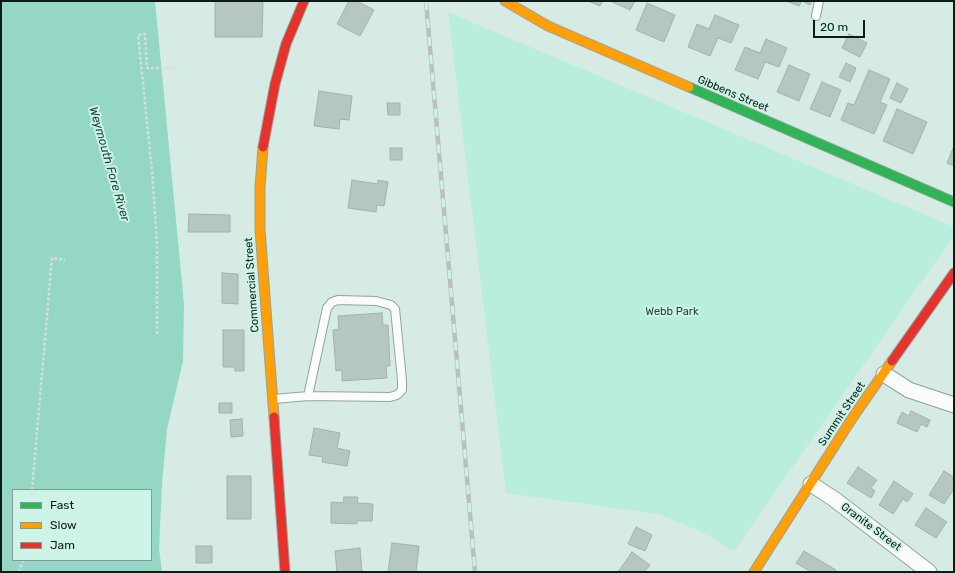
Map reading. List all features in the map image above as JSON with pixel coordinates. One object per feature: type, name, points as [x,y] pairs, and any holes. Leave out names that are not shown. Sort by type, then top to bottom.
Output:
[{"type":"street","name":"Commercial Street","points":[[286,572],[260,229],[261,168],[266,126],[280,63],[304,1]]},
{"type":"street","name":"Gibbens Street","points":[[505,1],[533,19],[555,29],[954,202]]},
{"type":"street","name":"Summit Street","points":[[754,572],[853,417],[954,273]]},
{"type":"street","points":[[884,374],[909,390],[954,405]]},
{"type":"street","name":"Granite Street","points":[[811,484],[834,499],[929,572]]},
{"type":"lane","points":[[816,16],[819,1]]},
{"type":"lane","points":[[273,399],[308,396],[390,397],[397,395],[402,390],[395,309],[391,305],[376,300],[338,300],[332,302],[327,308],[308,396]]},
{"type":"path","points":[[157,334],[157,244],[152,171],[138,35],[145,34],[147,68],[172,68]]},
{"type":"path","points":[[32,489],[52,258],[65,260]]},
{"type":"path","points":[[19,572],[23,561]]},
{"type":"green space","name":"Webb Park","points":[[448,12],[954,227],[954,235],[734,551],[702,532],[658,514],[506,493]]},
{"type":"water","name":"Weymouth Fore River","points":[[1,1],[155,1],[184,304],[183,361],[167,429],[162,484],[159,548],[162,572],[1,572]]},
{"type":"building","points":[[215,1],[263,1],[262,37],[215,37]]},
{"type":"building","points":[[349,1],[357,1],[374,10],[360,36],[337,24]]},
{"type":"building","points":[[588,1],[603,1],[600,6]]},
{"type":"building","points":[[610,1],[635,1],[630,10]]},
{"type":"building","points":[[786,1],[802,1],[799,6]]},
{"type":"building","points":[[802,1],[812,1],[810,5]]},
{"type":"building","points":[[647,3],[675,15],[664,42],[636,30]]},
{"type":"building","points":[[715,15],[739,25],[731,43],[718,38],[710,56],[688,47],[697,24],[709,29]]},
{"type":"building","points":[[849,34],[867,43],[860,57],[842,48]]},
{"type":"building","points":[[766,39],[787,48],[779,67],[765,62],[758,79],[735,70],[745,47],[760,53]]},
{"type":"building","points":[[846,63],[856,68],[850,82],[839,77]]},
{"type":"building","points":[[789,65],[810,74],[799,101],[777,92]]},
{"type":"building","points":[[869,70],[890,79],[880,102],[887,105],[874,134],[841,120],[848,103],[854,105]]},
{"type":"building","points":[[822,82],[841,90],[830,117],[810,109]]},
{"type":"building","points":[[897,83],[908,89],[901,103],[890,98]]},
{"type":"building","points":[[319,91],[352,96],[349,120],[340,119],[339,129],[314,126]]},
{"type":"building","points":[[387,103],[400,103],[400,115],[388,115]]},
{"type":"building","points":[[897,109],[927,122],[913,154],[883,141]]},
{"type":"building","points":[[954,146],[954,166],[947,163]]},
{"type":"building","points":[[390,148],[402,148],[402,160],[390,160]]},
{"type":"building","points":[[352,180],[377,184],[378,180],[388,182],[384,206],[377,205],[376,212],[348,208]]},
{"type":"building","points":[[189,214],[230,215],[230,232],[188,232]]},
{"type":"building","points":[[222,273],[238,274],[238,304],[222,303]]},
{"type":"building","points":[[382,313],[383,325],[388,325],[390,366],[386,366],[387,378],[342,381],[342,370],[336,371],[333,330],[339,329],[338,316]]},
{"type":"building","points":[[223,330],[244,330],[244,371],[235,371],[235,367],[223,367]]},
{"type":"building","points":[[219,403],[232,403],[232,413],[219,413]]},
{"type":"building","points":[[911,411],[930,420],[927,427],[921,424],[917,432],[897,423],[902,412],[909,416]]},
{"type":"building","points":[[242,419],[243,436],[231,437],[230,420]]},
{"type":"building","points":[[314,428],[340,433],[337,448],[350,451],[347,466],[322,462],[323,457],[309,455]]},
{"type":"building","points":[[858,467],[877,480],[871,488],[875,491],[871,498],[847,483]]},
{"type":"building","points":[[944,471],[954,477],[954,489],[944,504],[929,495]]},
{"type":"building","points":[[227,476],[251,476],[251,519],[227,519]]},
{"type":"building","points":[[894,481],[913,494],[907,502],[903,499],[893,514],[879,505]]},
{"type":"building","points":[[344,497],[358,497],[357,503],[373,504],[372,521],[357,521],[357,524],[331,523],[331,502],[343,503]]},
{"type":"building","points":[[926,508],[947,522],[936,538],[915,525]]},
{"type":"building","points":[[636,527],[652,535],[645,551],[628,544]]},
{"type":"building","points":[[392,543],[419,546],[416,572],[388,572]]},
{"type":"building","points":[[196,546],[212,546],[212,563],[196,563]]},
{"type":"building","points":[[360,548],[362,572],[337,572],[335,551]]},
{"type":"building","points":[[804,551],[836,570],[835,572],[811,572],[796,563]]},
{"type":"building","points":[[632,552],[650,565],[644,572],[618,572]]},
{"type":"railway","points":[[426,1],[475,572]]},
{"type":"traffic: fast","points":[[689,87],[954,202]]},
{"type":"traffic: slow","points":[[505,1],[548,26],[689,87]]},
{"type":"traffic: slow","points":[[263,147],[260,188],[260,229],[274,417]]},
{"type":"traffic: slow","points":[[754,572],[853,417],[892,361]]},
{"type":"traffic: jam","points":[[263,147],[275,84],[286,44],[304,1]]},
{"type":"traffic: jam","points":[[892,361],[954,273]]},
{"type":"traffic: jam","points":[[274,417],[285,572]]}]
